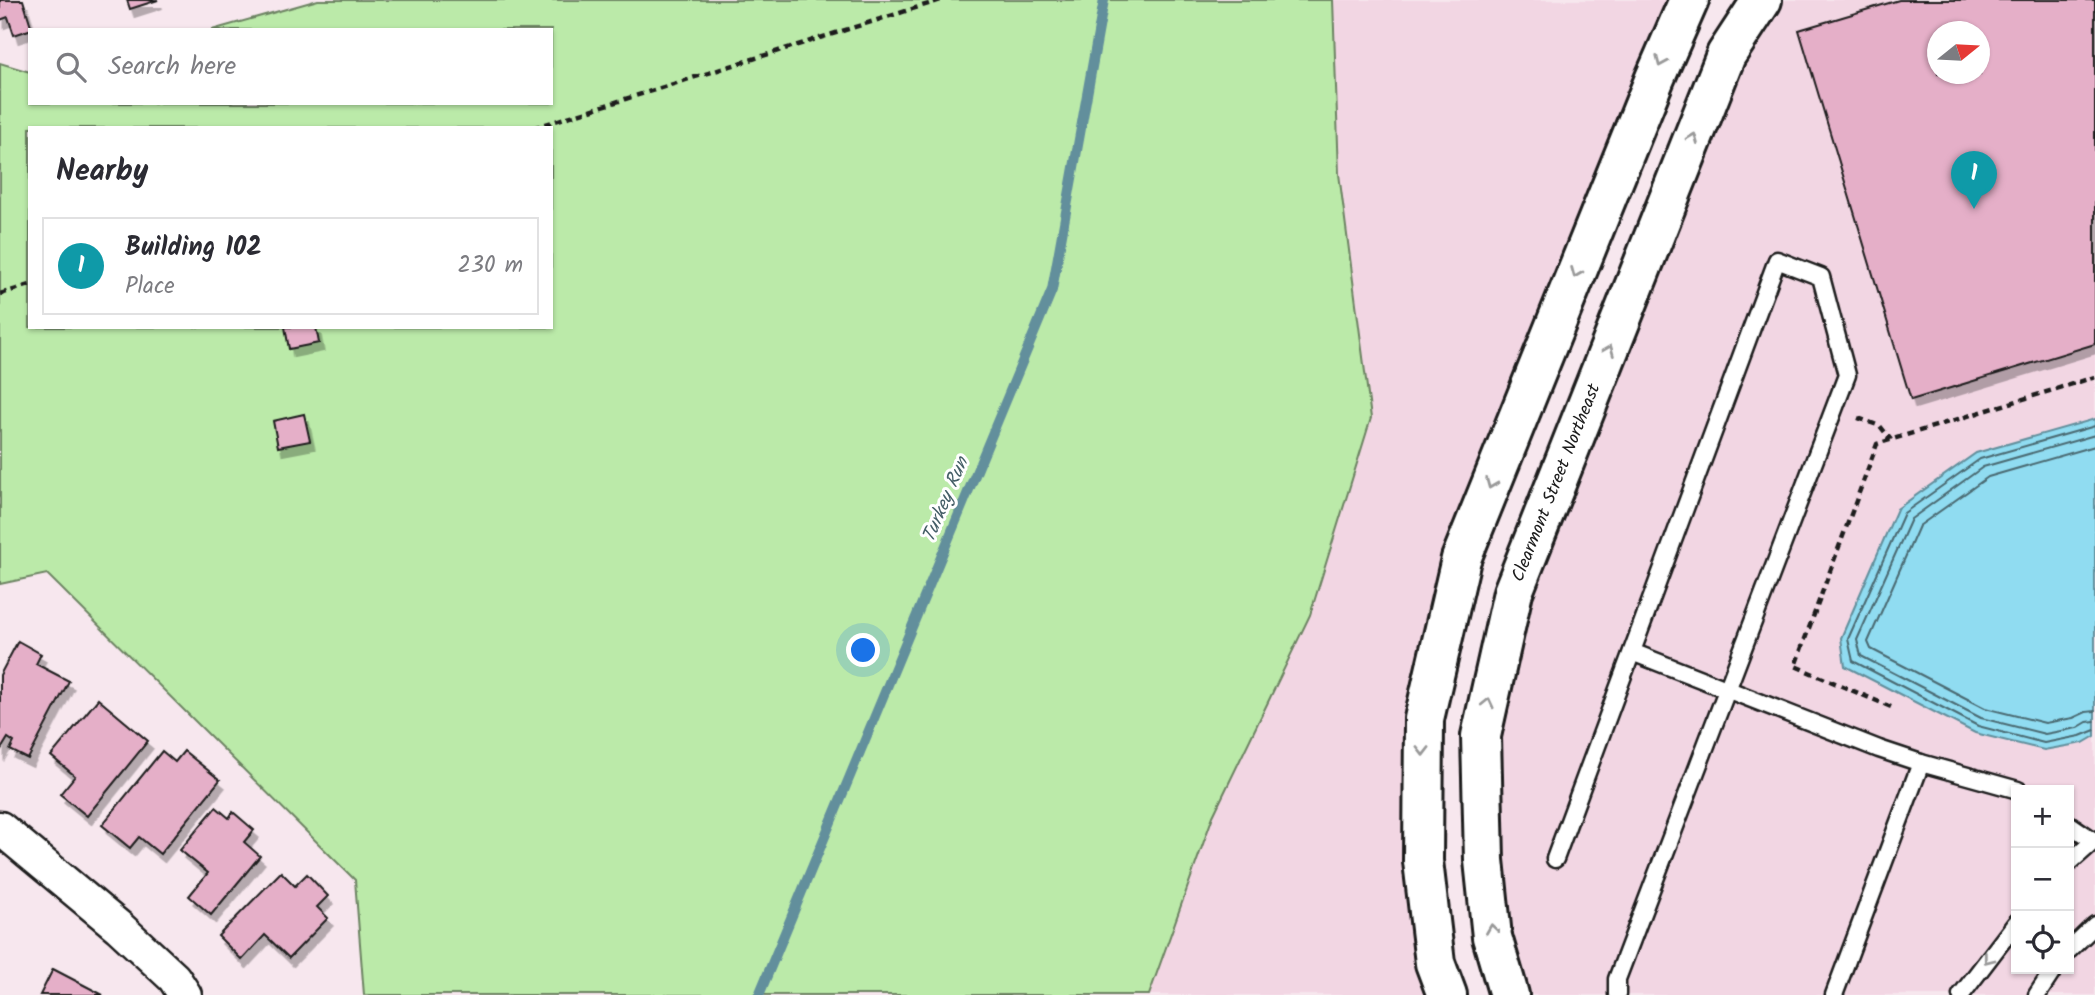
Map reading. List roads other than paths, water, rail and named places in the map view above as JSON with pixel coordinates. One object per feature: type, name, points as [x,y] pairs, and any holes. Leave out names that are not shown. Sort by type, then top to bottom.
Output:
[{"type":"street","points":[[1447,995],[1435,963],[1423,862],[1424,719],[1461,559],[1689,0]]},
{"type":"street","name":"Clearmont Street Northeast","points":[[1509,995],[1492,937],[1483,860],[1481,736],[1513,592],[1726,55],[1762,0]]},
{"type":"street","points":[[0,828],[119,927],[174,978],[185,995]]},
{"type":"lane","points":[[1555,859],[1777,260],[1821,277],[1847,375],[1617,979],[1617,995]]},
{"type":"lane","points":[[1632,652],[1879,749],[2011,788]]},
{"type":"lane","points":[[1834,995],[1921,763]]},
{"type":"lane","points":[[2074,827],[2094,841],[2074,859]]},
{"type":"lane","points":[[2074,945],[2095,925]]},
{"type":"lane","points":[[1961,995],[2011,930]]},
{"type":"lane","points":[[2036,995],[2051,974]]},
{"type":"water","points":[[2095,419],[2095,736],[2083,743],[2044,750],[1975,733],[1845,666],[1841,638],[1897,509],[1976,453]]},
{"type":"waterway","name":"Turkey Run","points":[[759,995],[1052,290],[1104,0]]},
{"type":"place","name":"Building 102","points":[[1974,209]]}]
